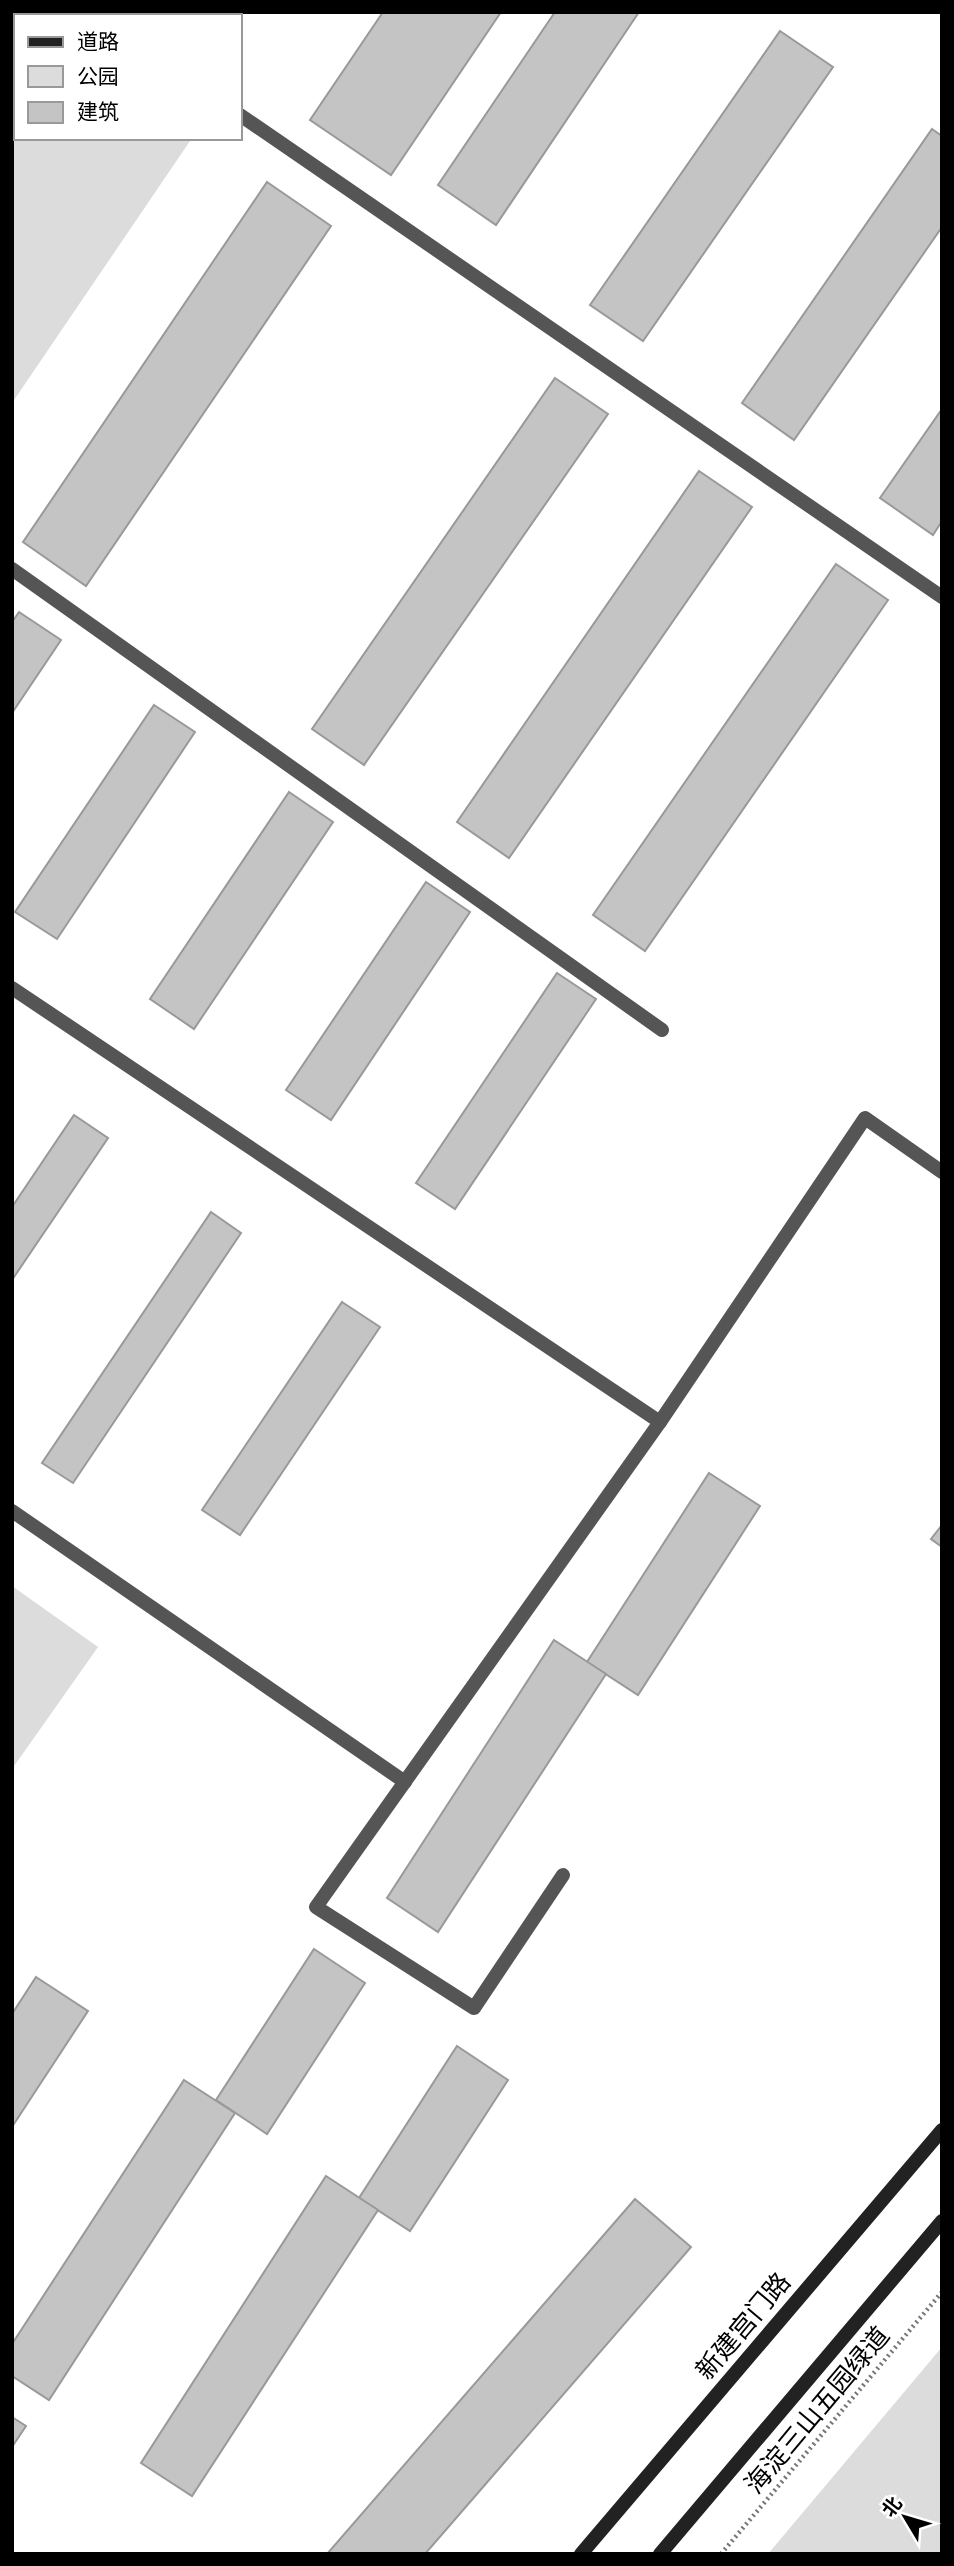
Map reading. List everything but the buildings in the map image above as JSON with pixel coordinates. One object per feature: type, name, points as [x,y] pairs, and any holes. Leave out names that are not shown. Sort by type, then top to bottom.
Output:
[{"type":"street","points":[[242,116],[942,597]]},
{"type":"street","points":[[12,569],[662,1030]]},
{"type":"street","points":[[12,988],[660,1422]]},
{"type":"street","points":[[563,1875],[474,2008],[316,1907],[660,1422],[865,1118],[942,1172]]},
{"type":"street","points":[[12,1511],[405,1782]]},
{"type":"street","name":"新建宫门路","points":[[581,2554],[942,2130]]},
{"type":"street","points":[[660,2554],[942,2221]]},
{"type":"path","name":"海淀三山五园绿道","points":[[721,2554],[942,2292]]},
{"type":"green space","points":[[12,21],[14,140],[190,141],[12,403]]},
{"type":"green space","points":[[12,1586],[98,1647],[12,1769]]},
{"type":"green space","points":[[942,2347],[942,2554],[768,2554]]}]
